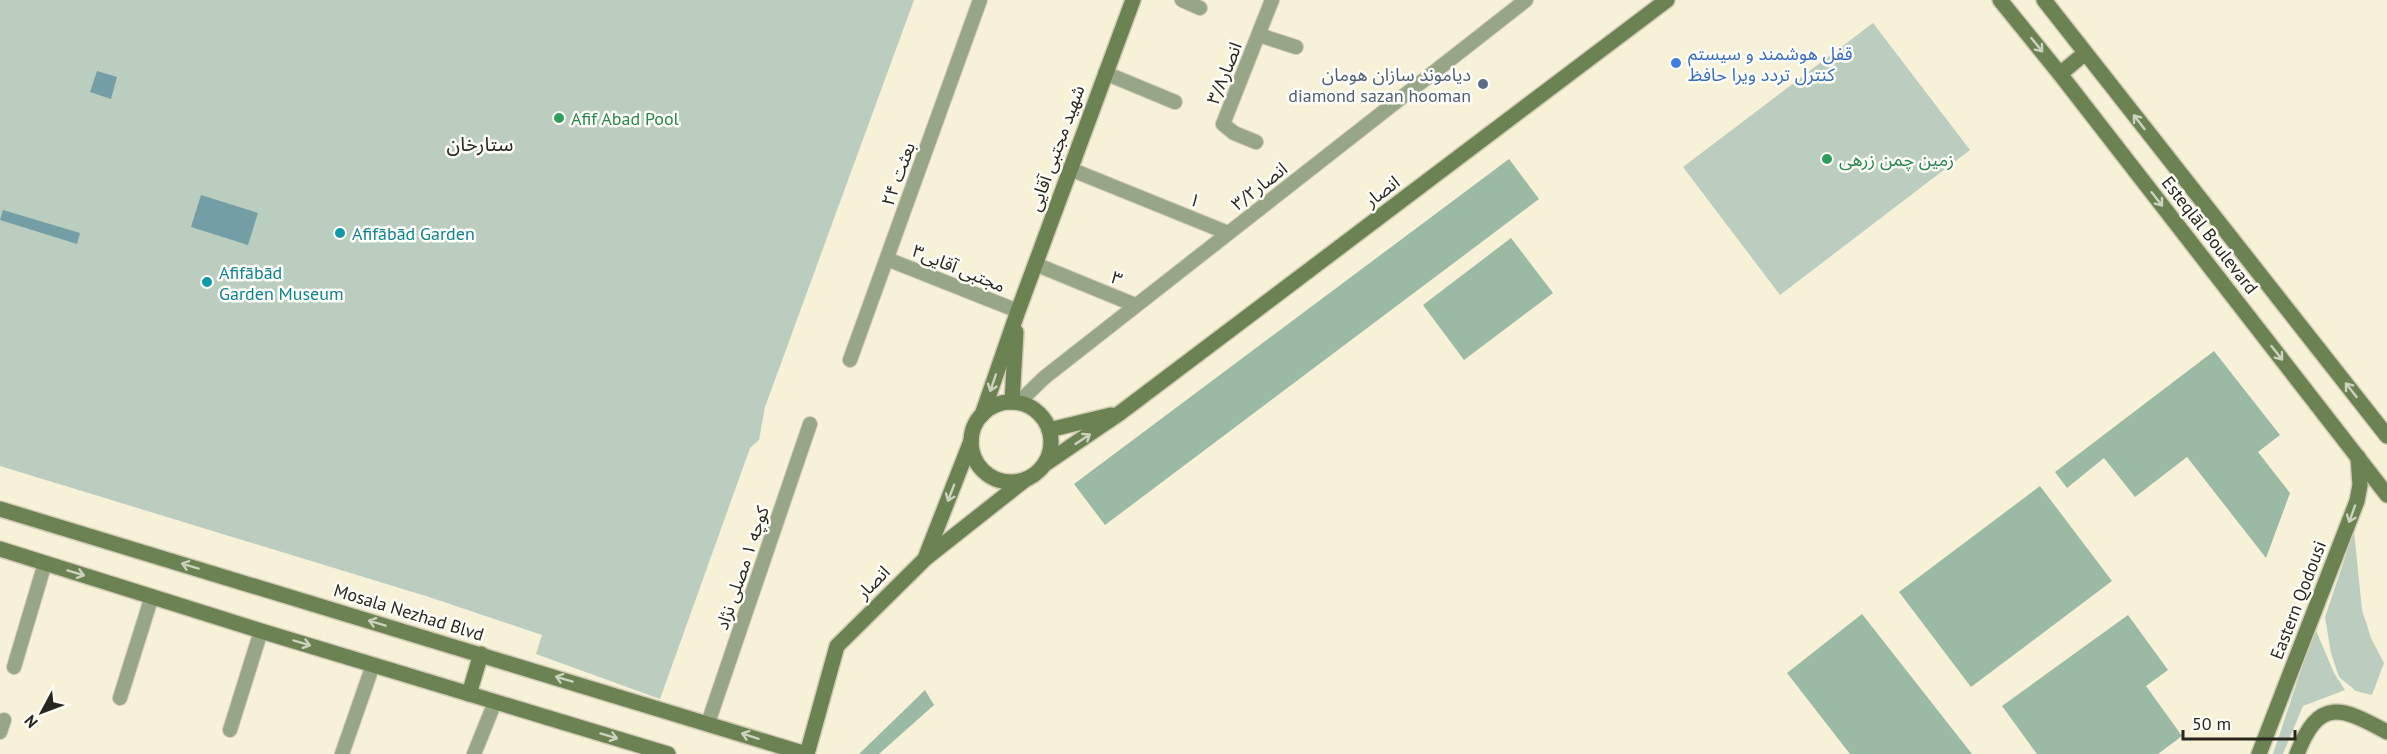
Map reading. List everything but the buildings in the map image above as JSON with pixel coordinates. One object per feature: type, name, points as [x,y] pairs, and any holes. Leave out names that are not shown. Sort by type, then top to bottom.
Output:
[{"type":"main road","name":"شهید مجتبی آقایی","points":[[982,415],[1035,264],[1133,0]]},
{"type":"main road","name":"انصار","points":[[1045,464],[1120,413],[1667,0]]},
{"type":"main road","name":"Esteqlāl Boulevard","points":[[2000,0],[2387,495]]},
{"type":"main road","name":"Esteqlāl Boulevard","points":[[2050,2],[2085,54],[2387,436]]},
{"type":"main road","points":[[2060,74],[2085,54]]},
{"type":"main road","name":"شهید مجتبی آقایی","points":[[1015,403],[1018,311]]},
{"type":"main road","points":[[926,558],[975,426],[982,415],[991,408],[1015,403],[1034,409],[1046,422],[1051,441],[1045,464],[1037,473],[1026,479],[1006,482],[987,474],[978,464],[973,452],[972,438]]},
{"type":"main road","name":"انصار","points":[[1049,430],[1120,413]]},
{"type":"main road","name":"Eastern Qodousi","points":[[2259,754],[2357,501],[2360,485],[2358,457]]},
{"type":"main road","name":"انصار","points":[[807,754],[837,645],[926,558],[1026,479]]},
{"type":"main road","name":"Mosala Nezhad Blvd","points":[[0,509],[807,754]]},
{"type":"main road","points":[[0,549],[648,751],[668,754]]},
{"type":"main road","points":[[469,694],[481,654]]},
{"type":"main road","points":[[2296,754],[2306,730],[2324,713],[2337,712],[2358,717],[2387,732]]},
{"type":"street","name":"بعثت ۲۴","points":[[850,360],[980,0]]},
{"type":"street","points":[[1182,0],[1200,8]]},
{"type":"street","name":"انصار۳/۸","points":[[1256,142],[1234,133],[1223,124],[1272,0]]},
{"type":"street","name":"انصار۳/۲","points":[[1015,403],[1135,305],[1526,0]]},
{"type":"street","points":[[1259,35],[1296,47]]},
{"type":"street","points":[[1105,73],[1175,102]]},
{"type":"street","name":"۱","points":[[1070,169],[1228,233]]},
{"type":"street","name":"مجتبی آقایی۳","points":[[887,259],[1018,311]]},
{"type":"street","name":"۳","points":[[1035,264],[1135,305]]},
{"type":"street","name":"کوچه ۱ مصلی نژاد","points":[[708,723],[810,424]]},
{"type":"street","points":[[14,668],[45,563]]},
{"type":"street","points":[[120,698],[152,596]]},
{"type":"street","points":[[230,730],[261,631]]},
{"type":"street","points":[[342,754],[373,664]]},
{"type":"street","points":[[474,754],[495,702]]},
{"type":"green space","name":"Afifābād Garden","points":[[0,0],[914,0],[765,407],[759,440],[750,448],[660,699],[536,654],[542,635],[429,597],[0,466]]},
{"type":"green space","name":"زمین چمن زرهی","points":[[1873,23],[1970,150],[1780,295],[1683,167]]},
{"type":"green space","points":[[1509,159],[1539,199],[1105,525],[1074,484]]},
{"type":"green space","points":[[1511,238],[1553,293],[1464,360],[1423,305]]},
{"type":"green space","points":[[2214,351],[2280,435],[2258,452],[2290,493],[2266,558],[2187,457],[2135,497],[2104,458],[2067,488],[2055,472]]},
{"type":"green space","points":[[2040,486],[2112,581],[1971,687],[1899,592]]},
{"type":"green space","points":[[2354,531],[2362,610],[2371,638],[2384,663],[2372,695],[2356,691],[2339,677],[2331,653],[2325,617]]},
{"type":"green space","points":[[1862,614],[1972,754],[1850,754],[1787,673]]},
{"type":"green space","points":[[2128,615],[2168,670],[2146,686],[2182,736],[2158,754],[2037,754],[2002,706]]},
{"type":"green space","points":[[2315,628],[2334,673],[2345,690],[2303,706],[2283,754],[2273,754]]},
{"type":"green space","points":[[925,690],[934,705],[879,754],[859,754]]},
{"type":"water","points":[[97,71],[117,77],[111,99],[90,92]]},
{"type":"water","points":[[201,195],[258,213],[248,245],[191,227]]},
{"type":"water","points":[[3,210],[80,233],[77,244],[0,220]]},
{"type":"place","name":"قفل هوشمند و سیستم کنترل تردد ویرا حافظ","points":[[1676,63]]},
{"type":"place","name":"دیاموند سازان هومان diamond sazan hooman","points":[[1483,84]]},
{"type":"place","name":"Afif Abad Pool","points":[[559,118]]},
{"type":"place","name":"زمین چمن زرهی","points":[[1827,159]]},
{"type":"place","name":"Afifābād Garden","points":[[340,233]]},
{"type":"place","name":"Afifābād Garden Museum","points":[[207,282]]},
{"type":"district","name":"ستارخان","points":[[480,144]]}]
